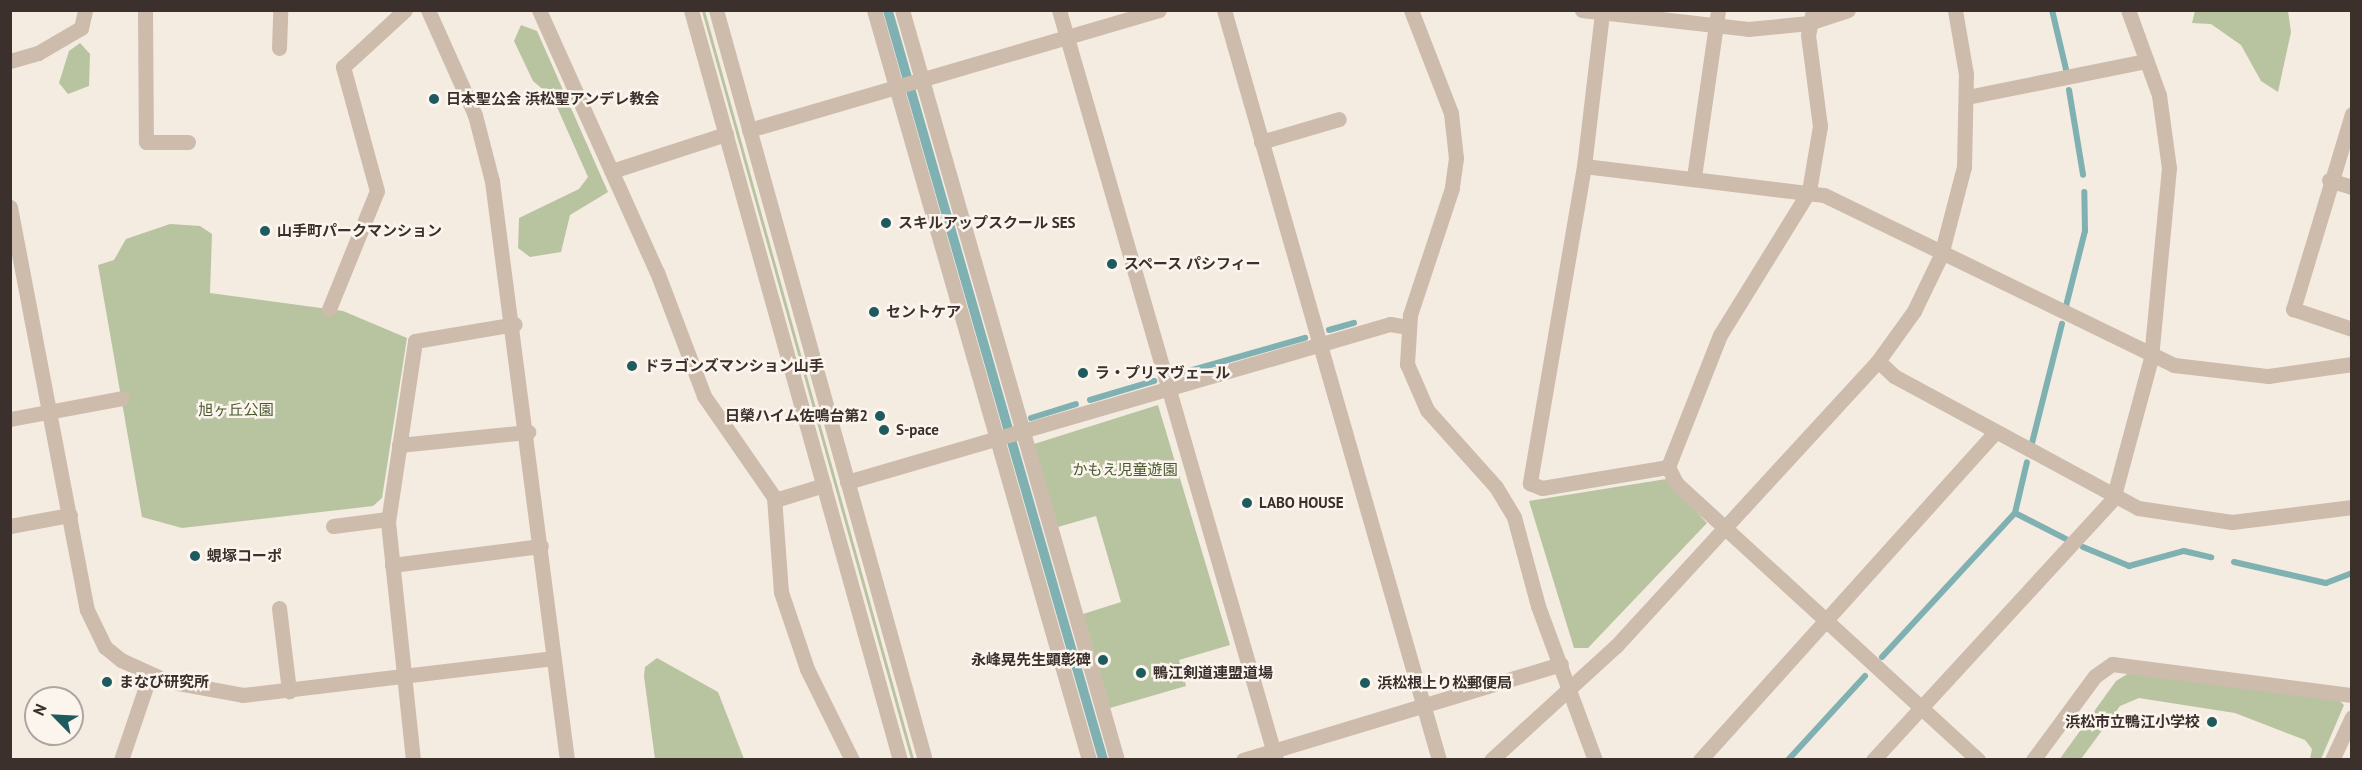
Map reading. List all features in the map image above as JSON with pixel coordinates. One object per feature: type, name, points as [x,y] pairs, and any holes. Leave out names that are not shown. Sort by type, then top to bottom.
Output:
[{"type":"street","points":[[10,62],[39,53],[81,28],[85,10]]},
{"type":"street","points":[[145,10],[146,142],[188,142]]},
{"type":"street","points":[[279,48],[280,10]]},
{"type":"street","points":[[329,309],[378,183],[344,67],[350,55],[405,10]]},
{"type":"street","points":[[428,10],[482,136],[515,324],[567,759]]},
{"type":"street","points":[[539,10],[612,171],[704,396],[775,500],[782,592],[807,669],[852,759]]},
{"type":"street","points":[[692,10],[900,759]]},
{"type":"street","points":[[716,10],[925,759]]},
{"type":"street","points":[[874,10],[909,84],[1010,434],[1117,759]]},
{"type":"street","points":[[902,10],[909,84],[1010,434],[1089,759]]},
{"type":"street","points":[[1059,10],[1069,37],[1275,755]]},
{"type":"street","points":[[749,130],[1159,10]]},
{"type":"street","points":[[1224,10],[1438,759]]},
{"type":"street","points":[[1411,10],[1450,113],[1456,158],[1452,188],[1407,327],[1407,364],[1418,396],[1514,517],[1561,664],[1595,759]]},
{"type":"street","points":[[1582,10],[1718,28],[1848,10]]},
{"type":"street","points":[[1694,177],[1718,28],[1718,10]]},
{"type":"street","points":[[1491,759],[1570,689],[1726,527],[1878,361],[1914,311],[1942,253],[1964,167],[1967,97],[1955,10]]},
{"type":"street","points":[[1874,759],[2113,499],[2151,358],[2169,168],[2164,119],[2128,10]]},
{"type":"street","points":[[1584,166],[1602,13]]},
{"type":"street","points":[[1812,16],[1820,126],[1809,191],[1720,335],[1668,467],[1676,483],[1978,759]]},
{"type":"street","points":[[1967,97],[2146,61]]},
{"type":"street","points":[[2352,114],[2329,180],[2293,309],[2352,329]]},
{"type":"street","points":[[1261,142],[1339,119]]},
{"type":"street","points":[[612,171],[726,134]]},
{"type":"street","points":[[1668,467],[1542,488],[1530,483],[1579,169],[1584,166],[1809,191],[1942,253],[2151,358],[2244,376],[2292,375],[2352,364]]},
{"type":"street","points":[[2329,180],[2352,188]]},
{"type":"street","points":[[10,207],[93,630],[121,660],[150,675],[217,693],[289,691],[554,658]]},
{"type":"street","points":[[413,759],[388,519],[416,341],[515,324]]},
{"type":"street","points":[[847,482],[1390,324],[1407,327]]},
{"type":"street","points":[[1878,361],[1894,376],[2113,499],[2175,517],[2222,522],[2352,507]]},
{"type":"street","points":[[10,419],[122,398]]},
{"type":"street","points":[[399,445],[528,432]]},
{"type":"street","points":[[1700,759],[1995,432]]},
{"type":"street","points":[[775,500],[824,485]]},
{"type":"street","points":[[10,526],[69,515]]},
{"type":"street","points":[[333,526],[388,519]]},
{"type":"street","points":[[392,565],[542,546]]},
{"type":"street","points":[[279,608],[289,691]]},
{"type":"street","points":[[1243,759],[1275,755],[1561,664]]},
{"type":"street","points":[[2033,759],[2095,676],[2112,664],[2352,694]]},
{"type":"street","points":[[121,759],[150,675]]},
{"type":"street","points":[[2332,759],[2352,717]]},
{"type":"green space","points":[[702,11],[705,11],[914,759],[911,759]]},
{"type":"green space","points":[[2195,11],[2288,11],[2291,32],[2278,92],[2261,81],[2241,45],[2211,24],[2192,23]]},
{"type":"green space","points":[[521,25],[537,31],[608,192],[570,215],[561,252],[530,257],[518,248],[519,218],[579,189],[588,177],[553,98],[533,81],[514,41]]},
{"type":"green space","points":[[80,43],[90,54],[89,86],[68,94],[59,83],[69,51]]},
{"type":"green space","name":"旭ヶ丘公園","points":[[170,224],[200,226],[212,234],[210,293],[343,311],[407,338],[382,498],[373,506],[182,528],[142,517],[98,265],[114,260],[126,239]]},
{"type":"green space","name":"かもえ児童遊園","points":[[1158,405],[1230,645],[1179,660],[1186,686],[1110,708],[1083,614],[1121,602],[1096,516],[1058,527],[1034,444]]},
{"type":"green space","points":[[1666,479],[1707,523],[1588,648],[1574,648],[1529,501]]},
{"type":"green space","points":[[657,658],[718,692],[744,759],[655,759],[644,676],[645,667]]},
{"type":"green space","points":[[2129,673],[2339,700],[2344,705],[2321,759],[2310,759],[2312,749],[2305,740],[2235,713],[2139,698],[2120,706],[2081,759],[2059,760],[2116,681]]},
{"type":"water","points":[[883,11],[893,11],[1108,759],[1098,759]]},
{"type":"waterway","points":[[2052,10],[2066,69]]},
{"type":"waterway","points":[[2069,90],[2083,175]]},
{"type":"waterway","points":[[2066,306],[2085,231],[2084,192]]},
{"type":"waterway","points":[[1329,330],[1354,323]]},
{"type":"waterway","points":[[2032,443],[2062,324]]},
{"type":"waterway","points":[[1182,373],[1305,338]]},
{"type":"waterway","points":[[1090,400],[1154,381]]},
{"type":"waterway","points":[[1031,418],[1076,404]]},
{"type":"waterway","points":[[1882,657],[2015,513],[2027,462]]},
{"type":"waterway","points":[[2015,513],[2066,539]]},
{"type":"waterway","points":[[2083,547],[2129,566],[2184,551],[2211,557]]},
{"type":"waterway","points":[[2234,562],[2326,583],[2352,573]]},
{"type":"waterway","points":[[1788,760],[1865,676]]},
{"type":"place","name":"日本聖公会 浜松聖アンデレ教会","points":[[434,99]]},
{"type":"place","name":"スキルアップスクール SES","points":[[886,223]]},
{"type":"place","name":"山手町パークマンション","points":[[265,231]]},
{"type":"place","name":"スペース パシフィー","points":[[1112,264]]},
{"type":"place","name":"セントケア","points":[[874,312]]},
{"type":"place","name":"ドラゴンズマンション山手","points":[[632,366]]},
{"type":"place","name":"ラ・プリマヴェール","points":[[1083,373]]},
{"type":"place","name":"日榮ハイム佐鳴台第2","points":[[880,416]]},
{"type":"place","name":"S-pace","points":[[884,430]]},
{"type":"place","name":"LABO HOUSE","points":[[1247,503]]},
{"type":"place","name":"蜆塚コーポ","points":[[195,556]]},
{"type":"place","name":"永峰晃先生顕彰碑","points":[[1103,660]]},
{"type":"place","name":"鴨江剣道連盟道場","points":[[1141,673]]},
{"type":"place","name":"まなび研究所","points":[[107,682]]},
{"type":"place","name":"浜松根上り松郵便局","points":[[1365,683]]},
{"type":"place","name":"浜松市立鴨江小学校","points":[[2212,722]]}]
